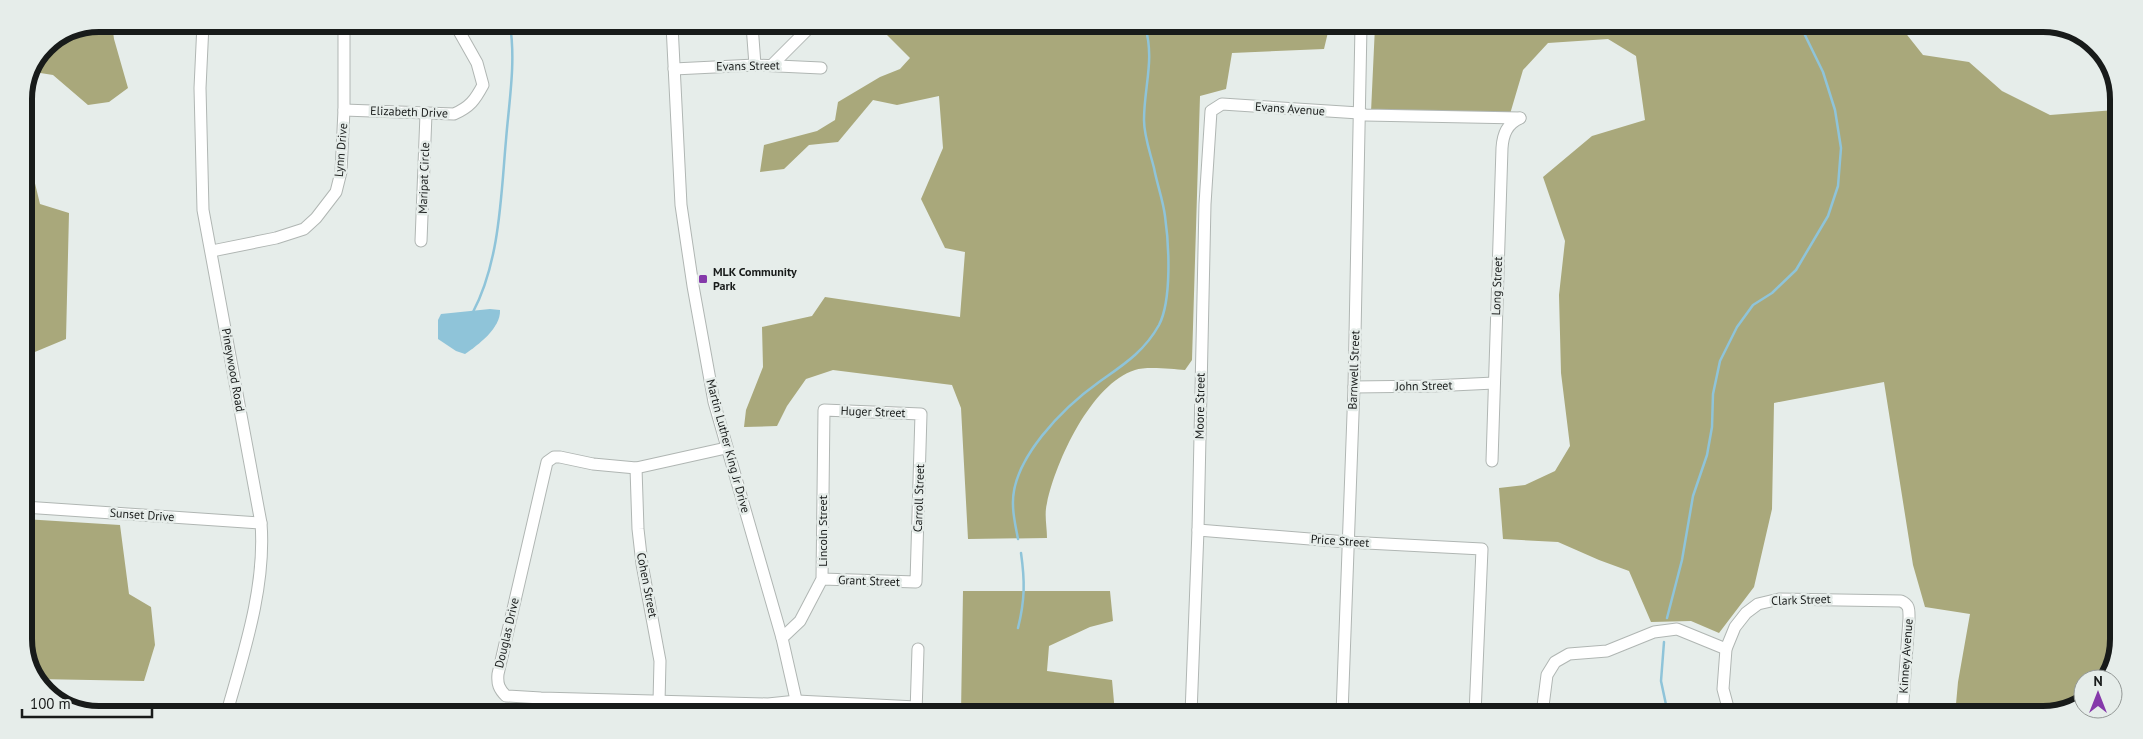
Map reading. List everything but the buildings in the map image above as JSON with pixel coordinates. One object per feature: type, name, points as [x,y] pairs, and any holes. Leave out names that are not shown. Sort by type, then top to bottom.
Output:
[{"type":"street","name":"Pineywood Road","points":[[203,33],[200,88],[203,210],[261,523],[262,543],[261,568],[249,630],[229,706]]},
{"type":"street","name":"Lynn Drive","points":[[212,251],[291,234],[304,229],[316,218],[336,192],[340,172],[344,110],[344,33]]},
{"type":"street","name":"Elizabeth Drive","points":[[344,110],[454,114],[466,109],[474,102],[484,86],[476,63],[460,33]]},
{"type":"street","name":"Martin Luther King Jr Drive","points":[[672,33],[681,205],[693,286],[714,402],[782,638],[798,706]]},
{"type":"street","points":[[753,33],[755,65]]},
{"type":"street","points":[[772,65],[804,33]]},
{"type":"street","name":"Barnwell Street","points":[[1342,706],[1354,387],[1361,33]]},
{"type":"street","name":"Evans Street","points":[[674,69],[755,65],[821,68]]},
{"type":"street","name":"Evans Avenue","points":[[1222,104],[1359,113],[1365,115],[1520,118]]},
{"type":"street","name":"Moore Street","points":[[1190,706],[1198,530],[1204,242],[1209,120],[1211,111],[1222,104]]},
{"type":"street","name":"Maripat Circle","points":[[421,241],[426,114]]},
{"type":"street","name":"Long Street","points":[[1492,461],[1503,137],[1509,126],[1520,118]]},
{"type":"street","name":"John Street","points":[[1354,387],[1494,383]]},
{"type":"street","name":"Huger Street","points":[[824,410],[921,414]]},
{"type":"street","name":"Lincoln Street","points":[[782,638],[800,621],[822,579],[824,410]]},
{"type":"street","name":"Carroll Street","points":[[916,582],[921,414]]},
{"type":"street","name":"Douglas Drive","points":[[726,448],[636,468],[593,464],[560,457],[554,457],[547,462],[510,618],[498,682],[500,690],[506,696],[514,697],[768,704],[798,701],[864,706]]},
{"type":"street","name":"Cohen Street","points":[[636,468],[638,529],[642,564],[660,661],[659,702]]},
{"type":"street","name":"Sunset Drive","points":[[33,507],[261,523]]},
{"type":"street","name":"Price Street","points":[[1198,530],[1347,542],[1482,549],[1475,706]]},
{"type":"street","name":"Grant Street","points":[[822,579],[916,582]]},
{"type":"street","name":"Clark Street","points":[[1727,706],[1722,689],[1726,649],[1735,627],[1746,613],[1758,604],[1768,600],[1901,601]]},
{"type":"street","name":"Kinney Avenue","points":[[1901,601],[1906,603],[1909,608],[1903,706]]},
{"type":"street","points":[[1543,706],[1547,674],[1555,662],[1568,654],[1607,651],[1654,632],[1676,629],[1726,649]]},
{"type":"street","points":[[916,706],[918,649]]},
{"type":"shaded area","points":[[113,33],[128,88],[109,102],[88,105],[53,75],[39,73],[52,52],[62,44],[87,34]]},
{"type":"shaded area","points":[[1138,33],[1138,35],[1142,33],[1328,33],[1324,49],[1232,53],[1226,89],[1200,96],[1192,360],[1185,370],[1152,368],[1135,370],[1119,378],[1090,407],[1067,446],[1058,466],[1047,503],[1047,538],[968,539],[961,408],[952,385],[833,370],[806,379],[787,406],[777,426],[744,427],[746,410],[763,367],[762,327],[812,316],[825,297],[960,317],[965,252],[945,248],[921,199],[943,148],[939,96],[897,105],[873,100],[838,142],[809,145],[784,169],[760,172],[764,145],[817,131],[835,120],[838,102],[880,77],[900,69],[910,58],[886,34]]},
{"type":"shaded area","points":[[1375,33],[1906,33],[1923,55],[1969,62],[2002,91],[2050,115],[2110,110],[2110,648],[2104,669],[2073,669],[2073,699],[2065,703],[2043,706],[1956,706],[1958,682],[1970,614],[1925,607],[1913,565],[1884,382],[1774,403],[1772,509],[1754,587],[1719,633],[1691,621],[1651,622],[1629,571],[1558,542],[1503,539],[1499,488],[1525,485],[1555,471],[1570,446],[1561,373],[1559,295],[1565,241],[1543,177],[1592,136],[1645,120],[1636,56],[1608,39],[1548,43],[1523,70],[1510,114],[1371,112]]},
{"type":"shaded area","points":[[33,175],[40,204],[69,213],[66,339],[33,353]]},
{"type":"shaded area","points":[[33,520],[120,525],[129,594],[151,607],[155,645],[144,681],[46,679],[35,657],[33,644]]},
{"type":"shaded area","points":[[963,591],[1110,591],[1113,621],[1090,627],[1049,646],[1047,671],[1112,680],[1114,706],[961,706]]},
{"type":"water","points":[[490,309],[500,310],[497,323],[488,335],[465,354],[456,351],[438,339],[438,320],[441,314]]},
{"type":"waterway","points":[[473,312],[489,271],[498,228],[511,82],[511,33]]},
{"type":"waterway","points":[[1018,539],[1013,509],[1015,488],[1030,452],[1071,405],[1125,364],[1147,343],[1159,325],[1163,314],[1168,287],[1168,241],[1164,210],[1144,126],[1149,62],[1147,33]]},
{"type":"waterway","points":[[1667,618],[1682,560],[1693,496],[1707,455],[1712,427],[1713,394],[1720,361],[1737,327],[1753,305],[1772,293],[1796,270],[1828,216],[1838,186],[1841,148],[1835,110],[1823,72],[1804,33]]},
{"type":"waterway","points":[[1018,628],[1024,590],[1021,553]]},
{"type":"waterway","points":[[1664,642],[1661,681],[1666,706]]},
{"type":"place","name":"MLK Community Park","points":[[703,279]]}]
